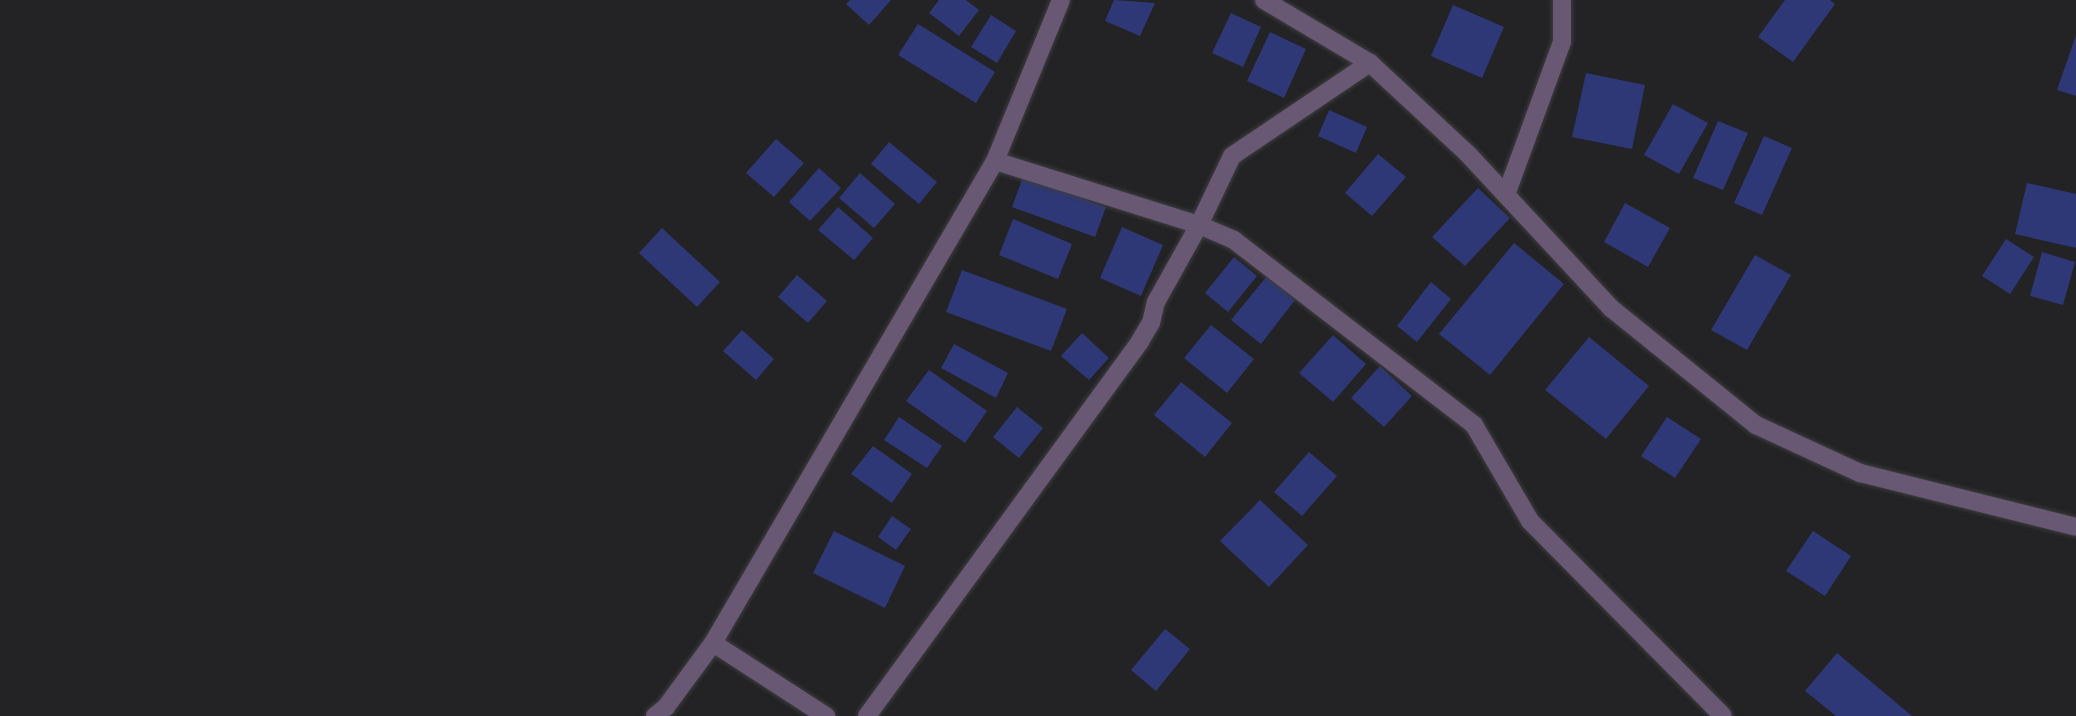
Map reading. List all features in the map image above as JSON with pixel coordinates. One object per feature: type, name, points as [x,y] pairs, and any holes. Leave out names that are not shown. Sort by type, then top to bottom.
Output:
[{"type":"street","points":[[655,716],[666,707],[713,643],[995,161],[1061,0]]},
{"type":"street","points":[[1264,0],[1370,62],[1467,153],[1612,309],[1756,425],[1860,472],[2076,527]]},
{"type":"street","points":[[1506,195],[1562,42],[1562,0]]},
{"type":"street","points":[[867,716],[1140,341],[1174,265],[1199,225],[1232,156],[1370,62]]},
{"type":"street","points":[[995,161],[1199,225],[1234,240],[1474,425],[1530,521],[1723,716]]},
{"type":"street","points":[[713,643],[826,716]]},
{"type":"building","points":[[850,0],[891,0],[869,25],[846,4]]},
{"type":"building","points":[[939,0],[966,0],[979,10],[959,36],[929,13]]},
{"type":"building","points":[[1114,0],[1155,3],[1140,36],[1105,21]]},
{"type":"building","points":[[1785,0],[1830,0],[1835,4],[1793,62],[1758,37]]},
{"type":"building","points":[[1453,5],[1504,27],[1482,78],[1431,56]]},
{"type":"building","points":[[1231,13],[1261,27],[1243,67],[1212,53]]},
{"type":"building","points":[[991,15],[1016,31],[997,63],[971,47]]},
{"type":"building","points":[[918,24],[995,72],[976,103],[898,55]]},
{"type":"building","points":[[1270,32],[1306,49],[1284,98],[1247,81]]},
{"type":"building","points":[[2076,35],[2076,96],[2057,90]]},
{"type":"building","points":[[1586,73],[1645,85],[1632,149],[1572,137]]},
{"type":"building","points":[[1673,104],[1708,123],[1679,174],[1644,155]]},
{"type":"building","points":[[1329,110],[1367,127],[1356,153],[1318,136]]},
{"type":"building","points":[[1718,121],[1748,133],[1723,190],[1693,178]]},
{"type":"building","points":[[1764,136],[1792,148],[1762,215],[1734,203]]},
{"type":"building","points":[[776,139],[804,163],[774,197],[746,173]]},
{"type":"building","points":[[889,142],[937,182],[919,204],[871,164]]},
{"type":"building","points":[[1378,154],[1406,177],[1372,216],[1345,193]]},
{"type":"building","points":[[819,168],[841,188],[810,221],[789,202]]},
{"type":"building","points":[[860,173],[895,204],[874,228],[839,198]]},
{"type":"building","points":[[1023,177],[1106,207],[1095,237],[1012,207]]},
{"type":"building","points":[[2027,183],[2076,194],[2076,248],[2015,234]]},
{"type":"building","points":[[1478,188],[1510,218],[1465,266],[1432,237]]},
{"type":"building","points":[[1625,203],[1670,228],[1648,267],[1604,242]]},
{"type":"building","points":[[838,207],[873,238],[854,260],[818,230]]},
{"type":"building","points":[[1013,219],[1072,244],[1058,279],[999,255]]},
{"type":"building","points":[[1122,227],[1163,245],[1141,296],[1100,278]]},
{"type":"building","points":[[662,228],[720,282],[697,307],[639,253]]},
{"type":"building","points":[[2006,239],[2034,257],[2010,294],[1982,276]]},
{"type":"building","points":[[1514,243],[1564,284],[1490,375],[1439,334]]},
{"type":"building","points":[[2042,252],[2075,262],[2063,305],[2030,296]]},
{"type":"building","points":[[1755,255],[1791,275],[1747,350],[1711,330]]},
{"type":"building","points":[[1234,257],[1257,276],[1228,312],[1205,293]]},
{"type":"building","points":[[962,270],[1067,309],[1051,351],[946,312]]},
{"type":"building","points":[[797,275],[827,301],[808,323],[778,297]]},
{"type":"building","points":[[1267,276],[1295,300],[1261,344],[1231,320]]},
{"type":"building","points":[[1431,282],[1451,299],[1417,342],[1397,326]]},
{"type":"building","points":[[1211,325],[1254,359],[1227,393],[1184,358]]},
{"type":"building","points":[[742,330],[774,359],[756,380],[723,351]]},
{"type":"building","points":[[1082,333],[1109,358],[1089,380],[1061,356]]},
{"type":"building","points":[[1333,335],[1366,364],[1333,402],[1299,373]]},
{"type":"building","points":[[1589,337],[1649,386],[1606,439],[1545,390]]},
{"type":"building","points":[[954,344],[1008,373],[996,398],[941,368]]},
{"type":"building","points":[[1380,366],[1412,396],[1384,427],[1351,398]]},
{"type":"building","points":[[929,370],[987,411],[965,443],[906,401]]},
{"type":"building","points":[[1181,382],[1232,423],[1205,457],[1154,415]]},
{"type":"building","points":[[1017,407],[1043,428],[1019,458],[993,437]]},
{"type":"building","points":[[899,417],[942,446],[927,468],[884,440]]},
{"type":"building","points":[[1667,417],[1701,439],[1675,478],[1641,456]]},
{"type":"building","points":[[873,446],[912,474],[892,503],[851,474]]},
{"type":"building","points":[[1309,452],[1337,476],[1302,516],[1274,492]]},
{"type":"building","points":[[1260,500],[1308,545],[1269,587],[1220,541]]},
{"type":"building","points":[[892,516],[911,529],[896,550],[878,537]]},
{"type":"building","points":[[834,531],[905,566],[885,608],[813,573]]},
{"type":"building","points":[[1813,531],[1851,556],[1825,596],[1786,571]]},
{"type":"building","points":[[1165,629],[1190,649],[1156,691],[1131,670]]},
{"type":"building","points":[[1837,653],[1912,716],[1836,716],[1805,691]]}]
